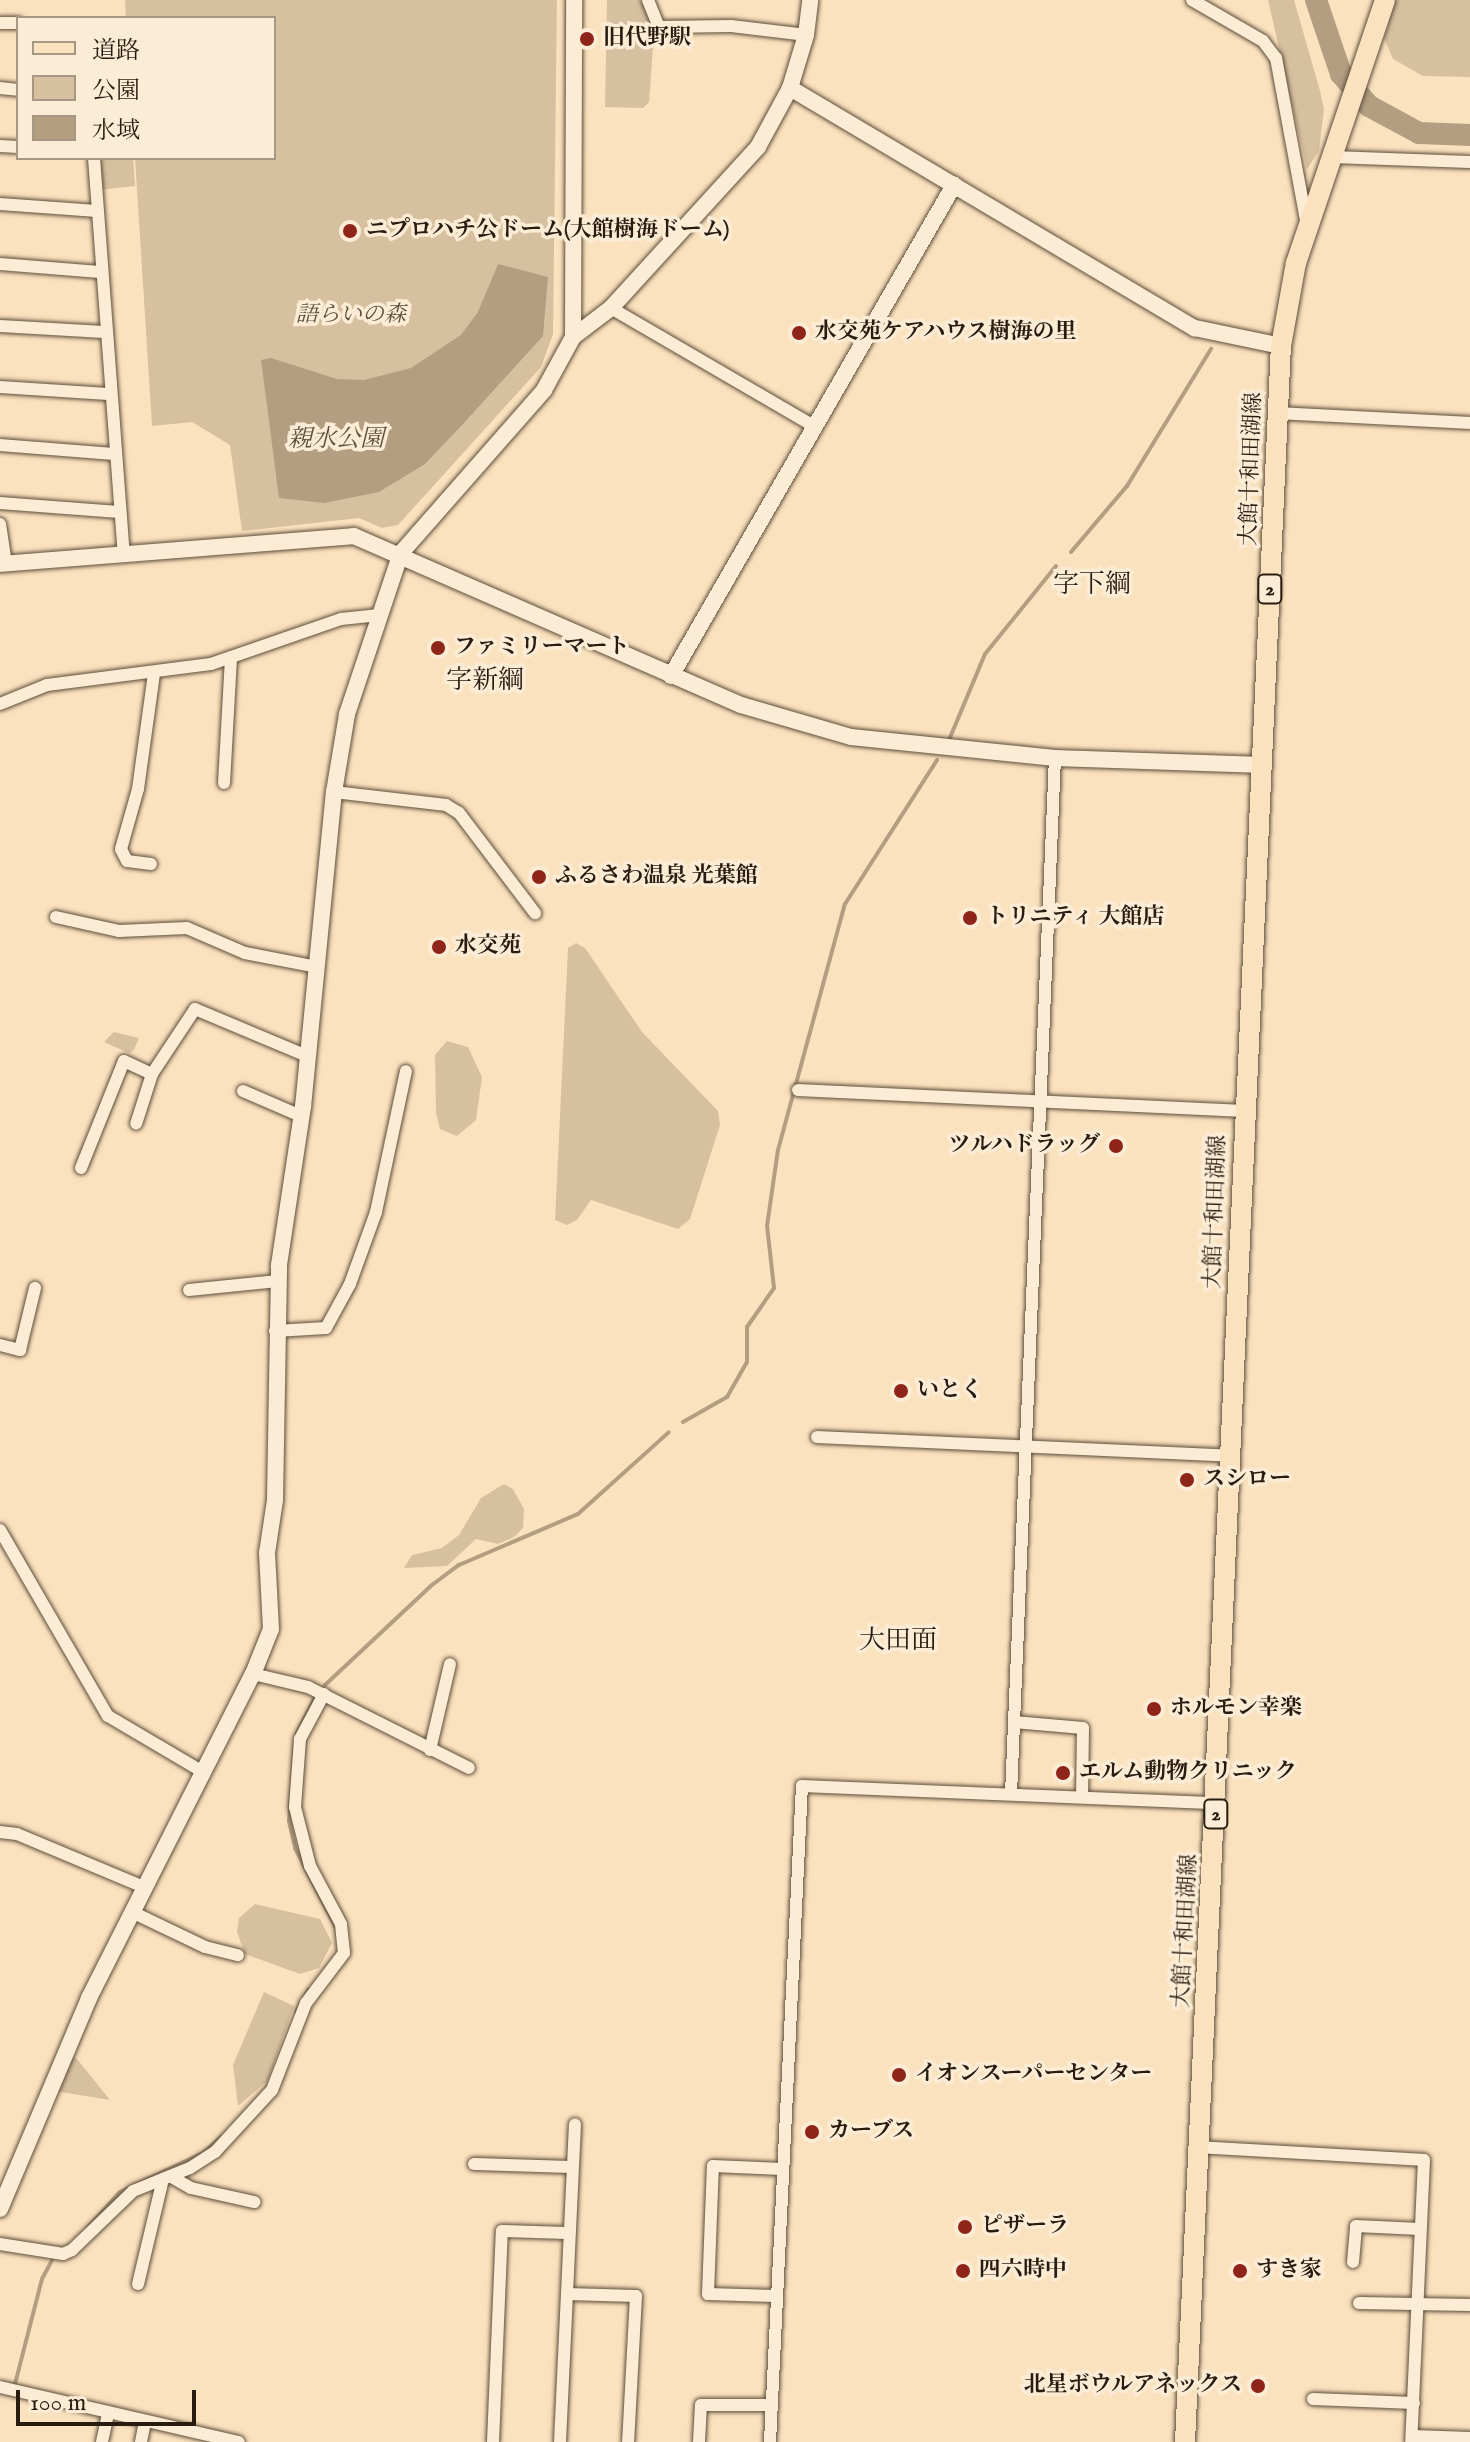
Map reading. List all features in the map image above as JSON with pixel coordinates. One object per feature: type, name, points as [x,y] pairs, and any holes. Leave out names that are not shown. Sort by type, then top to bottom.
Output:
[{"type":"main road","name":"大館十和田湖線","points":[[1185,2442],[1281,346],[1307,228],[1385,0]]},
{"type":"street","points":[[573,337],[574,0]]},
{"type":"street","points":[[648,0],[659,27],[731,26],[806,35]]},
{"type":"street","points":[[0,2209],[89,1998],[253,1674],[271,1629],[267,1553],[275,1500],[275,1331],[286,1188],[309,1057],[334,792],[347,714],[377,615],[401,553],[544,390],[573,337],[611,308],[758,147],[790,88],[806,35],[810,0]]},
{"type":"street","points":[[1192,0],[1263,41],[1276,58],[1307,228]]},
{"type":"street","points":[[790,88],[1195,328],[1281,346]]},
{"type":"street","points":[[1332,157],[1470,162]]},
{"type":"street","points":[[94,160],[108,394],[124,556]]},
{"type":"street","points":[[671,676],[954,185]]},
{"type":"street","points":[[0,204],[97,211]]},
{"type":"street","points":[[0,264],[100,272]]},
{"type":"street","points":[[611,308],[814,426]]},
{"type":"street","points":[[0,326],[104,332]]},
{"type":"street","points":[[0,387],[108,394]]},
{"type":"street","points":[[1278,413],[1470,423]]},
{"type":"street","points":[[0,445],[114,454]]},
{"type":"street","points":[[0,503],[119,512]]},
{"type":"street","points":[[0,524],[3,564],[354,536],[401,553],[741,705],[851,737],[1055,758],[1263,765]]},
{"type":"street","points":[[0,704],[47,685],[154,673],[231,657],[341,619],[377,615]]},
{"type":"street","points":[[224,783],[231,657]]},
{"type":"street","points":[[151,864],[127,861],[121,849],[138,789],[154,673]]},
{"type":"street","points":[[1011,1794],[1055,758]]},
{"type":"street","points":[[334,792],[446,805],[459,813],[535,913]]},
{"type":"street","points":[[56,917],[119,931],[187,928],[245,953],[317,967]]},
{"type":"street","points":[[136,1124],[152,1074],[195,1009],[309,1057]]},
{"type":"street","points":[[81,1168],[124,1061],[152,1074]]},
{"type":"street","points":[[275,1331],[326,1328],[350,1284],[376,1212],[406,1071]]},
{"type":"street","points":[[798,1090],[1244,1111]]},
{"type":"street","points":[[243,1091],[301,1116]]},
{"type":"street","points":[[189,1290],[278,1281]]},
{"type":"street","points":[[0,1345],[20,1350],[35,1288]]},
{"type":"street","points":[[817,1437],[1231,1456]]},
{"type":"street","points":[[0,1530],[108,1716],[203,1772]]},
{"type":"street","points":[[430,1750],[450,1664]]},
{"type":"street","points":[[253,1674],[324,1694],[469,1768]]},
{"type":"street","points":[[0,2244],[63,2254],[133,2191],[215,2152],[272,2090],[306,2003],[344,1953],[341,1924],[310,1866],[295,1807],[300,1739],[324,1694]]},
{"type":"street","points":[[1014,1722],[1074,1723],[1083,1728],[1082,1797]]},
{"type":"street","points":[[770,2442],[802,1786],[1216,1803]]},
{"type":"street","points":[[0,1832],[17,1834],[144,1887]]},
{"type":"street","points":[[132,1912],[205,1947],[238,1955]]},
{"type":"street","points":[[560,2442],[575,2124]]},
{"type":"street","points":[[1198,2147],[1424,2160],[1411,2439],[1470,2438]]},
{"type":"street","points":[[474,2164],[572,2167]]},
{"type":"street","points":[[775,2296],[708,2294],[713,2166],[782,2169]]},
{"type":"street","points":[[166,2177],[191,2188],[254,2202]]},
{"type":"street","points":[[138,2284],[166,2177]]},
{"type":"street","points":[[1353,2262],[1356,2226],[1420,2229]]},
{"type":"street","points":[[493,2442],[502,2231],[568,2233]]},
{"type":"street","points":[[567,2294],[636,2296],[628,2442]]},
{"type":"street","points":[[1359,2303],[1470,2305]]},
{"type":"street","points":[[0,2387],[214,2439],[239,2442]]},
{"type":"street","points":[[1313,2399],[1414,2403]]},
{"type":"street","points":[[699,2442],[701,2405],[772,2405]]},
{"type":"street","points":[[102,2442],[108,2413]]},
{"type":"street","points":[[141,2442],[145,2422]]},
{"type":"green space","name":"語らいの森","points":[[125,0],[557,0],[553,334],[541,367],[398,525],[382,528],[359,518],[242,531],[230,445],[192,422],[152,426],[135,160],[276,160],[276,16],[126,16]]},
{"type":"green space","points":[[607,0],[640,0],[648,13],[654,34],[649,102],[643,108],[605,107]]},
{"type":"green space","points":[[1268,0],[1294,0],[1320,91],[1324,109],[1319,151],[1307,169]]},
{"type":"green space","points":[[1395,0],[1470,0],[1470,77],[1423,76],[1393,59],[1384,38]]},
{"type":"green space","points":[[97,160],[133,160],[135,186],[99,190]]},
{"type":"green space","points":[[576,943],[585,948],[642,1032],[718,1111],[720,1125],[690,1219],[678,1229],[591,1200],[577,1220],[567,1225],[555,1220],[568,948]]},
{"type":"green space","points":[[114,1032],[139,1038],[134,1050],[129,1053],[104,1042]]},
{"type":"green space","points":[[447,1041],[468,1047],[482,1077],[476,1120],[457,1136],[440,1129],[436,1113],[435,1055]]},
{"type":"green space","points":[[504,1484],[513,1489],[524,1509],[523,1528],[514,1537],[498,1544],[476,1539],[447,1566],[404,1568],[412,1555],[442,1548],[459,1535],[481,1498]]},
{"type":"green space","points":[[255,1904],[320,1919],[332,1943],[319,1968],[300,1974],[245,1954],[237,1932],[239,1918]]},
{"type":"green space","points":[[264,1992],[294,2006],[268,2080],[238,2106],[233,2065]]},
{"type":"green space","points":[[70,2056],[77,2059],[110,2100],[55,2091]]},
{"type":"water","name":"親水公園","points":[[498,264],[548,277],[543,336],[462,425],[425,464],[379,492],[324,503],[279,498],[261,360],[271,358],[337,379],[364,380],[411,368],[461,335],[478,312]]},
{"type":"waterway","points":[[1316,0],[1341,74],[1369,106],[1419,133],[1470,135]]},
{"type":"waterway","points":[[1071,552],[1127,486],[1211,349]]},
{"type":"waterway","points":[[949,740],[985,654],[1056,566]]},
{"type":"waterway","points":[[683,1422],[727,1397],[747,1362],[747,1327],[774,1288],[767,1226],[778,1150],[845,904],[937,760]]},
{"type":"waterway","points":[[325,1685],[432,1585],[459,1565],[578,1514],[669,1432]]},
{"type":"waterway","points":[[297,1733],[314,1700]]},
{"type":"waterway","points":[[295,1742],[289,1821],[295,1848],[337,1930]]},
{"type":"waterway","points":[[296,2012],[309,1989]]},
{"type":"waterway","points":[[88,2227],[120,2192],[203,2153],[221,2137]]},
{"type":"waterway","points":[[15,2384],[42,2279],[52,2260]]},
{"type":"place","name":"旧代野駅","points":[[587,39]]},
{"type":"place","name":"ニプロハチ公ドーム(大館樹海ドーム)","points":[[350,231]]},
{"type":"place","name":"水交苑ケアハウス樹海の里","points":[[799,333]]},
{"type":"place","name":"ファミリーマート","points":[[438,648]]},
{"type":"place","name":"ふるさわ温泉 光葉館","points":[[539,877]]},
{"type":"place","name":"トリニティ 大館店","points":[[970,918]]},
{"type":"place","name":"水交苑","points":[[439,947]]},
{"type":"place","name":"ツルハドラッグ","points":[[1116,1146]]},
{"type":"place","name":"いとく","points":[[901,1391]]},
{"type":"place","name":"スシロー","points":[[1187,1480]]},
{"type":"place","name":"ホルモン幸楽","points":[[1154,1709]]},
{"type":"place","name":"エルム動物クリニック","points":[[1063,1773]]},
{"type":"place","name":"イオンスーパーセンター","points":[[899,2075]]},
{"type":"place","name":"カーブス","points":[[812,2132]]},
{"type":"place","name":"ピザーラ","points":[[965,2227]]},
{"type":"place","name":"四六時中","points":[[963,2271]]},
{"type":"place","name":"すき家","points":[[1240,2271]]},
{"type":"place","name":"北星ボウルアネックス","points":[[1258,2386]]},
{"type":"district","name":"字下綱","points":[[1092,585]]},
{"type":"district","name":"字新綱","points":[[485,681]]},
{"type":"district","name":"大田面","points":[[898,1641]]}]
